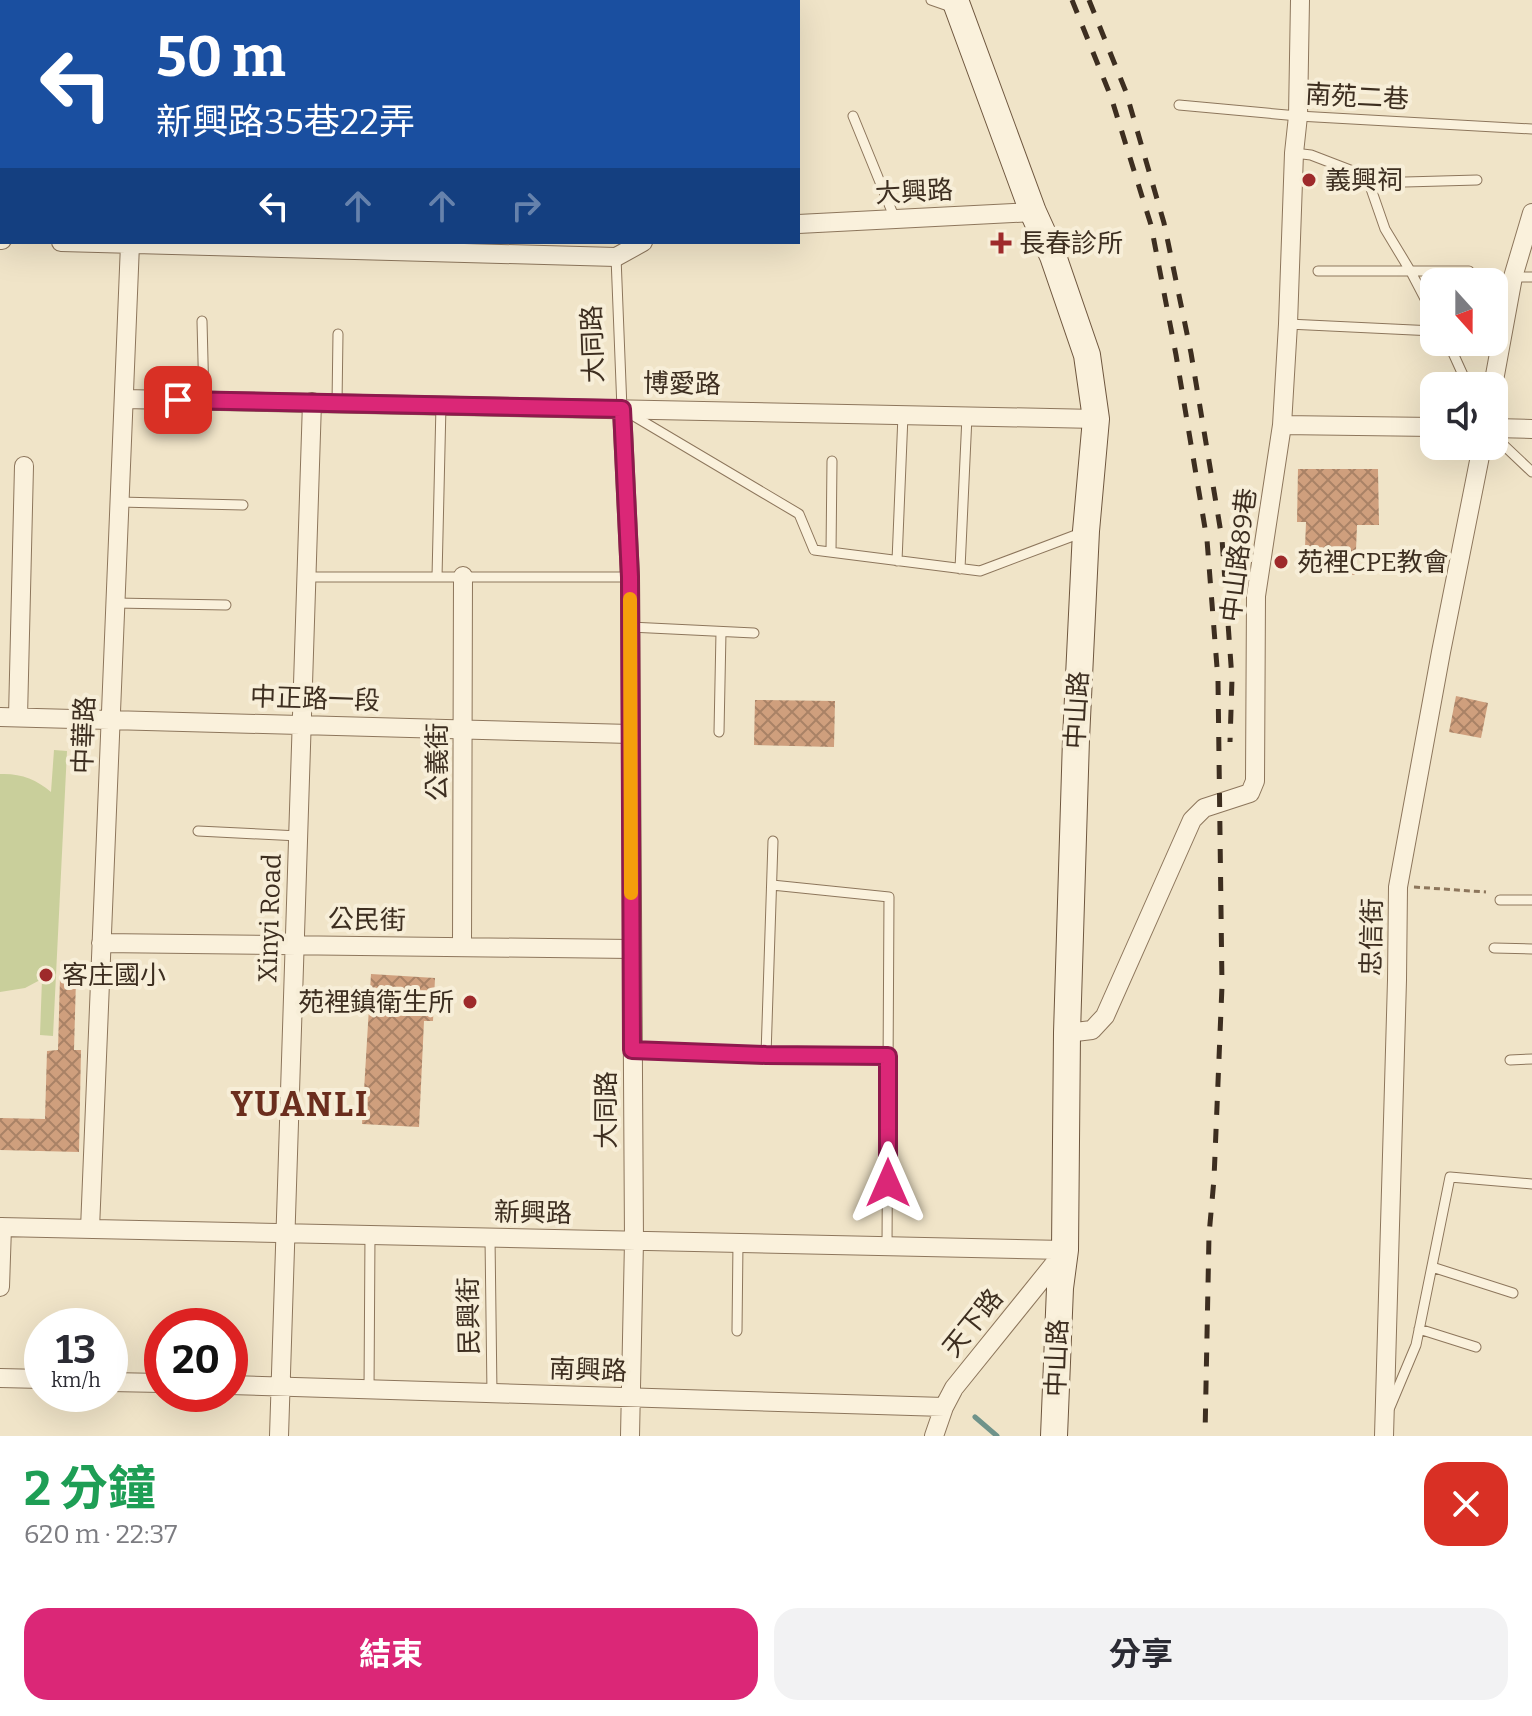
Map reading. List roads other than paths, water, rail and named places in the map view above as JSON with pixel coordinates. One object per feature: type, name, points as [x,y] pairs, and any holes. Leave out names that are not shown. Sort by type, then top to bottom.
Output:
[{"type":"street","name":"中山路89巷","points":[[1067,1033],[1092,1030],[1105,1016],[1192,820],[1204,808],[1250,793],[1255,781],[1256,596],[1282,425],[1298,116],[1300,0]]},
{"type":"street","name":"中山路","points":[[956,4],[1033,212],[1053,256],[1087,355],[1096,419],[1086,531],[1076,739],[1067,1033],[1065,1250],[1060,1288],[1054,1436]]},
{"type":"street","name":"大興路","points":[[800,224],[1033,212]]},
{"type":"street","points":[[1496,372],[1513,277],[1532,213]]},
{"type":"street","name":"中華路","points":[[90,1229],[130,244]]},
{"type":"street","points":[[165,244],[616,257],[639,244]]},
{"type":"street","name":"博愛路","points":[[124,399],[1096,419]]},
{"type":"street","name":"Xinyi Road","points":[[279,1436],[312,402]]},
{"type":"street","name":"大同路","points":[[622,409],[630,577],[634,1241],[630,1436]]},
{"type":"street","points":[[1282,425],[1420,427]]},
{"type":"street","points":[[1508,428],[1532,429]]},
{"type":"street","name":"忠信街","points":[[1384,1428],[1398,887],[1479,460]]},
{"type":"street","points":[[9,717],[24,466]]},
{"type":"street","name":"公義街","points":[[462,947],[463,576]]},
{"type":"street","name":"中正路一段","points":[[9,717],[630,734]]},
{"type":"street","name":"公民街","points":[[101,943],[631,949]]},
{"type":"street","points":[[0,1287],[1,1227]]},
{"type":"street","name":"新興路","points":[[1,1227],[1065,1250]]},
{"type":"street","name":"天下路","points":[[934,1436],[954,1388],[1065,1250]]},
{"type":"street","points":[[0,1378],[24,1379]]},
{"type":"street","name":"南興路","points":[[248,1386],[944,1407]]},
{"type":"lane","points":[[931,0],[956,4]]},
{"type":"lane","name":"南苑二巷","points":[[1179,105],[1298,116],[1532,129]]},
{"type":"lane","points":[[853,116],[895,219]]},
{"type":"lane","points":[[1294,153],[1311,155],[1350,170],[1369,183],[1477,180]]},
{"type":"lane","points":[[1369,183],[1385,229],[1420,289]]},
{"type":"lane","name":"大同路","points":[[616,257],[622,409]]},
{"type":"lane","points":[[1318,271],[1420,272]]},
{"type":"lane","points":[[1513,277],[1532,277]]},
{"type":"lane","points":[[202,321],[204,400]]},
{"type":"lane","points":[[1288,324],[1420,330]]},
{"type":"lane","points":[[337,403],[338,334]]},
{"type":"lane","points":[[437,577],[441,405]]},
{"type":"lane","points":[[622,409],[799,514],[814,550],[980,571],[1086,531]]},
{"type":"lane","points":[[897,561],[903,415]]},
{"type":"lane","points":[[960,569],[967,416]]},
{"type":"lane","points":[[1508,449],[1532,472]]},
{"type":"lane","points":[[831,552],[832,461]]},
{"type":"lane","points":[[119,502],[243,505]]},
{"type":"lane","points":[[307,577],[630,577]]},
{"type":"lane","points":[[115,603],[226,605]]},
{"type":"lane","points":[[630,627],[754,633]]},
{"type":"lane","points":[[719,732],[721,632]]},
{"type":"lane","points":[[198,831],[299,836]]},
{"type":"lane","points":[[766,1055],[773,841]]},
{"type":"lane","points":[[772,885],[889,897],[887,1247]]},
{"type":"lane","points":[[1500,900],[1532,900]]},
{"type":"lane","points":[[1494,948],[1532,949]]},
{"type":"lane","points":[[632,1050],[888,1056]]},
{"type":"lane","points":[[1510,1060],[1532,1059]]},
{"type":"lane","points":[[1384,1428],[1416,1345],[1450,1177],[1532,1184]]},
{"type":"lane","points":[[369,1390],[370,1235]]},
{"type":"lane","name":"民興街","points":[[490,1238],[492,1393]]},
{"type":"lane","points":[[737,1331],[738,1243]]},
{"type":"lane","points":[[1432,1267],[1513,1293]]},
{"type":"lane","points":[[1419,1329],[1476,1347]]},
{"type":"waterway","points":[[975,1417],[997,1436]]},
{"type":"railway","points":[[1072,0],[1111,97],[1151,225],[1207,540],[1218,680],[1222,986],[1209,1235],[1205,1436]]},
{"type":"railway","points":[[1089,0],[1126,92],[1164,223],[1191,353],[1222,539],[1232,679],[1230,742]]},
{"type":"place","name":"義興祠","points":[[1309,180]]},
{"type":"place","name":"長春診所","points":[[1001,243]]},
{"type":"place","name":"苑裡CPE教會","points":[[1281,562]]},
{"type":"place","name":"客庄國小","points":[[46,975]]},
{"type":"place","name":"苑裡鎮衛生所","points":[[470,1002]]},
{"type":"district","name":"YUANLI","points":[[300,1104]]}]
